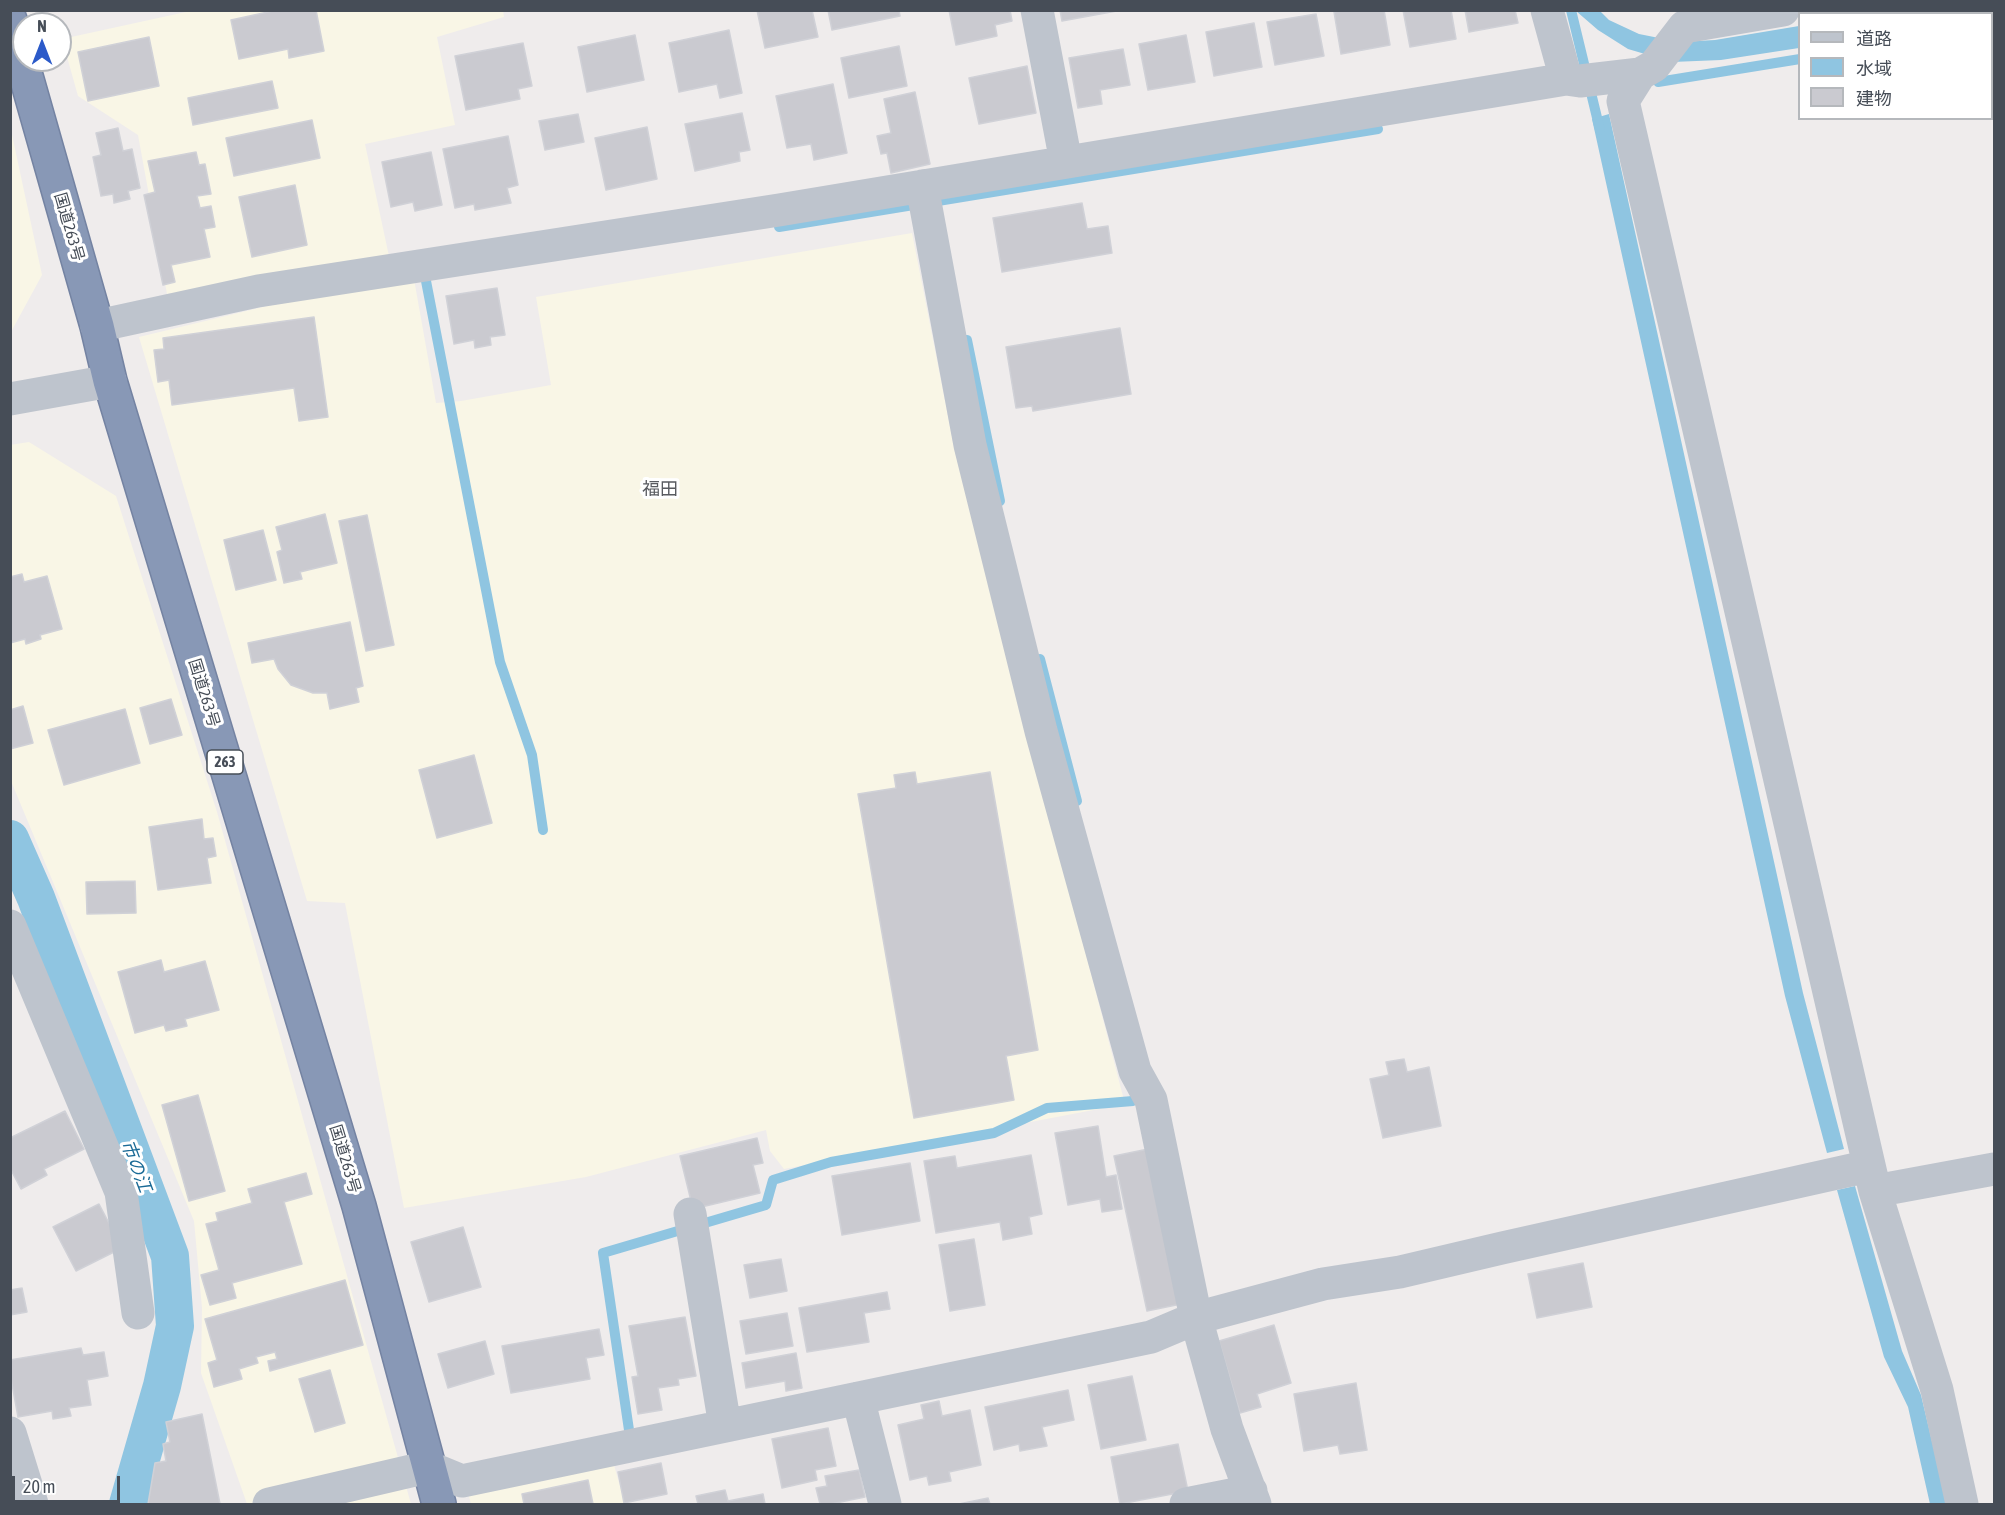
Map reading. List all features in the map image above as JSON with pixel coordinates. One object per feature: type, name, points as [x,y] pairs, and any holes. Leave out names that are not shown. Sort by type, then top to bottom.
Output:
[{"type":"highway","name":"国道263号","points":[[10,20],[97,326],[110,381],[359,1206],[428,1467],[440,1504]]},
{"type":"street","points":[[1037,10],[1066,162]]},
{"type":"street","points":[[1546,10],[1582,80]]},
{"type":"street","points":[[1783,10],[1684,27],[1623,101],[1856,1176],[1936,1390],[1962,1504]]},
{"type":"street","points":[[97,326],[258,291],[779,210],[925,201],[1066,162],[1647,70]]},
{"type":"street","points":[[925,201],[970,445],[1041,731],[1135,1071],[1151,1100],[1196,1318],[1244,1497],[1186,1504]]},
{"type":"street","points":[[10,399],[110,381]]},
{"type":"street","points":[[10,926],[122,1192],[138,1312]]},
{"type":"street","points":[[269,1504],[428,1467],[462,1481],[725,1426],[861,1410],[1151,1337],[1196,1318],[1323,1284],[1400,1272],[1502,1248],[1856,1176],[1995,1169]]},
{"type":"street","points":[[692,1225],[725,1426]]},
{"type":"street","points":[[861,1410],[885,1504]]},
{"type":"street","points":[[10,1433],[32,1504]]},
{"type":"shaded area","points":[[195,10],[503,10],[504,17],[437,37],[455,125],[365,144],[390,261],[167,294],[138,135],[78,96],[71,72],[72,37]]},
{"type":"shaded area","points":[[11,130],[42,275],[11,332],[10,331]]},
{"type":"shaded area","points":[[912,233],[955,452],[1125,1104],[784,1169],[770,1151],[766,1130],[586,1177],[404,1208],[345,903],[307,901],[139,337],[267,306],[414,279],[436,403],[461,401],[551,385],[536,297]]},
{"type":"shaded area","points":[[29,442],[116,496],[217,812],[411,1504],[247,1504],[201,1373],[202,1308],[194,1221],[11,781],[10,445]]},
{"type":"shaded area","points":[[612,1458],[625,1504],[471,1504],[467,1489]]},
{"type":"water","points":[[1576,11],[1600,11],[1609,20],[1639,34],[1679,42],[1715,40],[1798,26],[1798,48],[1721,60],[1672,62],[1628,49],[1598,30]]},
{"type":"water","points":[[1994,11],[1994,18],[1993,12],[1885,12]]},
{"type":"water","points":[[1609,114],[1803,993],[1844,1149],[1827,1153],[1785,996],[1592,119]]},
{"type":"water","points":[[1855,1186],[1902,1351],[1921,1395],[1947,1504],[1930,1504],[1908,1407],[1884,1357],[1837,1190]]},
{"type":"building","points":[[277,10],[316,10],[324,51],[289,58],[288,49],[239,59],[231,20]]},
{"type":"building","points":[[757,10],[812,10],[818,37],[765,48]]},
{"type":"building","points":[[828,10],[899,10],[900,16],[832,30]]},
{"type":"building","points":[[949,10],[1010,10],[1012,21],[995,25],[997,36],[956,45]]},
{"type":"building","points":[[1060,10],[1122,10],[1062,21]]},
{"type":"building","points":[[1384,10],[1390,45],[1341,54],[1334,12]]},
{"type":"building","points":[[1403,10],[1451,10],[1456,39],[1410,47]]},
{"type":"building","points":[[1465,10],[1515,10],[1518,23],[1469,32]]},
{"type":"building","points":[[1316,14],[1324,56],[1275,65],[1267,22]]},
{"type":"building","points":[[1254,23],[1262,67],[1214,76],[1206,32]]},
{"type":"building","points":[[729,30],[742,93],[720,98],[717,84],[679,92],[669,43]]},
{"type":"building","points":[[635,35],[644,80],[587,92],[578,47]]},
{"type":"building","points":[[1186,35],[1195,82],[1148,90],[1139,44]]},
{"type":"building","points":[[149,37],[159,86],[88,101],[78,52]]},
{"type":"building","points":[[523,43],[532,86],[518,89],[520,99],[466,110],[455,56]]},
{"type":"building","points":[[899,46],[907,86],[849,98],[841,58]]},
{"type":"building","points":[[1123,49],[1130,85],[1100,90],[1102,104],[1078,108],[1069,58]]},
{"type":"building","points":[[1027,66],[1036,113],[979,124],[969,78]]},
{"type":"building","points":[[272,81],[278,108],[193,125],[188,98]]},
{"type":"building","points":[[833,84],[847,153],[814,160],[811,144],[787,148],[776,96]]},
{"type":"building","points":[[915,92],[930,164],[891,173],[887,153],[881,154],[877,136],[891,133],[884,99]]},
{"type":"building","points":[[742,113],[750,150],[739,152],[740,161],[695,171],[685,124]]},
{"type":"building","points":[[578,114],[584,142],[545,150],[539,121]]},
{"type":"building","points":[[312,120],[320,158],[234,176],[226,138]]},
{"type":"building","points":[[647,127],[657,179],[606,190],[595,138]]},
{"type":"building","points":[[118,128],[123,151],[132,149],[140,188],[128,191],[130,199],[114,203],[113,194],[101,196],[93,157],[101,155],[96,133]]},
{"type":"building","points":[[508,136],[518,185],[507,188],[511,203],[475,210],[474,204],[455,208],[443,149]]},
{"type":"building","points":[[196,152],[199,165],[205,164],[211,194],[197,196],[200,208],[211,206],[215,227],[204,229],[210,257],[171,265],[175,282],[163,285],[144,195],[155,192],[148,161]]},
{"type":"building","points":[[431,152],[442,205],[415,211],[413,202],[391,207],[382,162]]},
{"type":"building","points":[[295,185],[307,245],[252,257],[239,197]]},
{"type":"building","points":[[1082,203],[1087,229],[1108,226],[1112,253],[1002,272],[993,218]]},
{"type":"building","points":[[497,288],[505,335],[490,337],[491,345],[475,348],[474,340],[454,344],[446,296]]},
{"type":"building","points":[[314,317],[328,417],[299,421],[294,388],[172,405],[169,380],[158,382],[154,350],[164,349],[163,338]]},
{"type":"building","points":[[1120,328],[1131,394],[1033,411],[1032,406],[1016,408],[1006,347]]},
{"type":"building","points":[[325,514],[337,563],[300,572],[302,579],[284,583],[277,552],[282,550],[276,527]]},
{"type":"building","points":[[367,515],[394,645],[366,651],[339,521]]},
{"type":"building","points":[[263,530],[276,580],[236,590],[224,540]]},
{"type":"building","points":[[22,574],[24,582],[47,576],[62,629],[40,635],[41,639],[26,644],[25,639],[10,643],[10,577]]},
{"type":"building","points":[[350,622],[363,686],[356,688],[359,702],[330,709],[327,693],[313,693],[291,685],[278,669],[274,659],[252,663],[248,643]]},
{"type":"building","points":[[171,699],[182,735],[150,744],[140,708]]},
{"type":"building","points":[[23,706],[33,743],[10,749],[10,710]]},
{"type":"building","points":[[125,709],[140,763],[64,785],[48,730]]},
{"type":"building","points":[[474,755],[492,823],[437,838],[419,770]]},
{"type":"building","points":[[915,772],[917,784],[990,772],[1038,1050],[1006,1056],[1014,1100],[914,1118],[858,794],[896,788],[894,775]]},
{"type":"building","points":[[202,819],[204,839],[213,838],[216,856],[207,858],[211,883],[158,890],[149,827]]},
{"type":"building","points":[[135,881],[136,913],[87,914],[86,882]]},
{"type":"building","points":[[161,960],[164,972],[205,961],[219,1010],[185,1019],[187,1026],[166,1031],[164,1025],[135,1033],[118,972]]},
{"type":"building","points":[[1404,1059],[1407,1072],[1429,1067],[1441,1126],[1383,1138],[1370,1079],[1389,1075],[1386,1062]]},
{"type":"building","points":[[198,1095],[225,1191],[189,1201],[162,1105]]},
{"type":"building","points":[[65,1111],[84,1149],[44,1169],[47,1175],[21,1189],[10,1168],[10,1138]]},
{"type":"building","points":[[1098,1126],[1106,1177],[1116,1175],[1122,1209],[1102,1212],[1100,1199],[1068,1205],[1055,1133]]},
{"type":"building","points":[[757,1138],[763,1163],[753,1165],[760,1193],[693,1209],[680,1156]]},
{"type":"building","points":[[1148,1149],[1181,1304],[1147,1311],[1114,1156]]},
{"type":"building","points":[[1031,1155],[1042,1214],[1029,1217],[1032,1234],[1003,1240],[1000,1222],[936,1233],[924,1161],[955,1156],[957,1168]]},
{"type":"building","points":[[910,1163],[920,1221],[842,1235],[832,1176]]},
{"type":"building","points":[[306,1173],[312,1194],[284,1202],[302,1264],[232,1283],[236,1298],[210,1305],[201,1275],[219,1270],[206,1224],[218,1221],[216,1213],[252,1203],[248,1189]]},
{"type":"building","points":[[99,1204],[122,1248],[76,1271],[53,1227]]},
{"type":"building","points":[[463,1227],[481,1287],[429,1302],[411,1242]]},
{"type":"building","points":[[974,1239],[985,1305],[950,1311],[939,1245]]},
{"type":"building","points":[[781,1259],[787,1291],[750,1298],[744,1265]]},
{"type":"building","points":[[1583,1263],[1592,1307],[1537,1318],[1528,1274]]},
{"type":"building","points":[[345,1280],[363,1345],[270,1371],[268,1361],[277,1359],[275,1352],[256,1357],[258,1363],[239,1369],[242,1379],[214,1387],[208,1363],[217,1360],[205,1319]]},
{"type":"building","points":[[22,1288],[27,1312],[10,1315],[10,1290]]},
{"type":"building","points":[[887,1292],[890,1309],[864,1313],[869,1342],[807,1352],[799,1308]]},
{"type":"building","points":[[787,1313],[793,1346],[746,1354],[740,1321]]},
{"type":"building","points":[[685,1317],[696,1376],[678,1379],[679,1385],[658,1388],[662,1410],[638,1414],[632,1377],[638,1376],[629,1326]]},
{"type":"building","points":[[1274,1325],[1291,1383],[1257,1394],[1261,1407],[1240,1413],[1219,1341]]},
{"type":"building","points":[[599,1329],[604,1355],[586,1358],[590,1379],[511,1393],[502,1346]]},
{"type":"building","points":[[485,1341],[494,1374],[448,1388],[438,1354]]},
{"type":"building","points":[[81,1348],[83,1355],[104,1352],[108,1376],[87,1380],[91,1405],[69,1408],[71,1416],[53,1419],[52,1411],[18,1417],[10,1373],[10,1360]]},
{"type":"building","points":[[796,1353],[802,1388],[786,1391],[785,1381],[746,1388],[742,1363]]},
{"type":"building","points":[[330,1370],[345,1423],[315,1432],[299,1379]]},
{"type":"building","points":[[1132,1376],[1146,1440],[1101,1449],[1088,1385]]},
{"type":"building","points":[[1356,1383],[1367,1450],[1340,1454],[1338,1445],[1304,1451],[1294,1394]]},
{"type":"building","points":[[1068,1390],[1074,1420],[1042,1427],[1047,1446],[1020,1451],[1019,1444],[994,1450],[985,1407]]},
{"type":"building","points":[[939,1401],[942,1416],[970,1410],[981,1465],[949,1472],[951,1481],[929,1485],[927,1476],[910,1480],[898,1425],[924,1419],[921,1405]]},
{"type":"building","points":[[202,1414],[220,1504],[148,1504],[155,1463],[166,1461],[163,1444],[170,1442],[166,1422]]},
{"type":"building","points":[[828,1428],[836,1466],[815,1470],[817,1480],[782,1488],[772,1439]]},
{"type":"building","points":[[1178,1444],[1188,1491],[1120,1504],[1111,1457]]},
{"type":"building","points":[[661,1463],[667,1494],[624,1503],[618,1472]]},
{"type":"building","points":[[859,1470],[865,1497],[820,1504],[816,1488],[827,1486],[825,1476]]},
{"type":"building","points":[[588,1480],[593,1504],[524,1504],[522,1494]]},
{"type":"building","points":[[725,1490],[728,1501],[763,1494],[765,1504],[698,1504],[696,1496]]},
{"type":"building","points":[[988,1498],[990,1504],[959,1504]]},
{"type":"waterway","points":[[1571,10],[1600,130]]},
{"type":"waterway","points":[[1658,82],[1798,59]]},
{"type":"waterway","points":[[779,227],[1378,129]]},
{"type":"waterway","points":[[426,281],[500,662],[532,755],[543,830]]},
{"type":"waterway","points":[[967,340],[1000,501]]},
{"type":"waterway","points":[[1040,659],[1077,801]]},
{"type":"waterway","name":"市の江","points":[[10,839],[36,898],[170,1256],[175,1326],[162,1386],[128,1504]]},
{"type":"waterway","points":[[632,1442],[603,1253],[766,1205],[773,1180],[831,1162],[994,1133],[1047,1108],[1133,1101],[1138,1090]]},
{"type":"district","name":"福田","points":[[660,489]]}]
